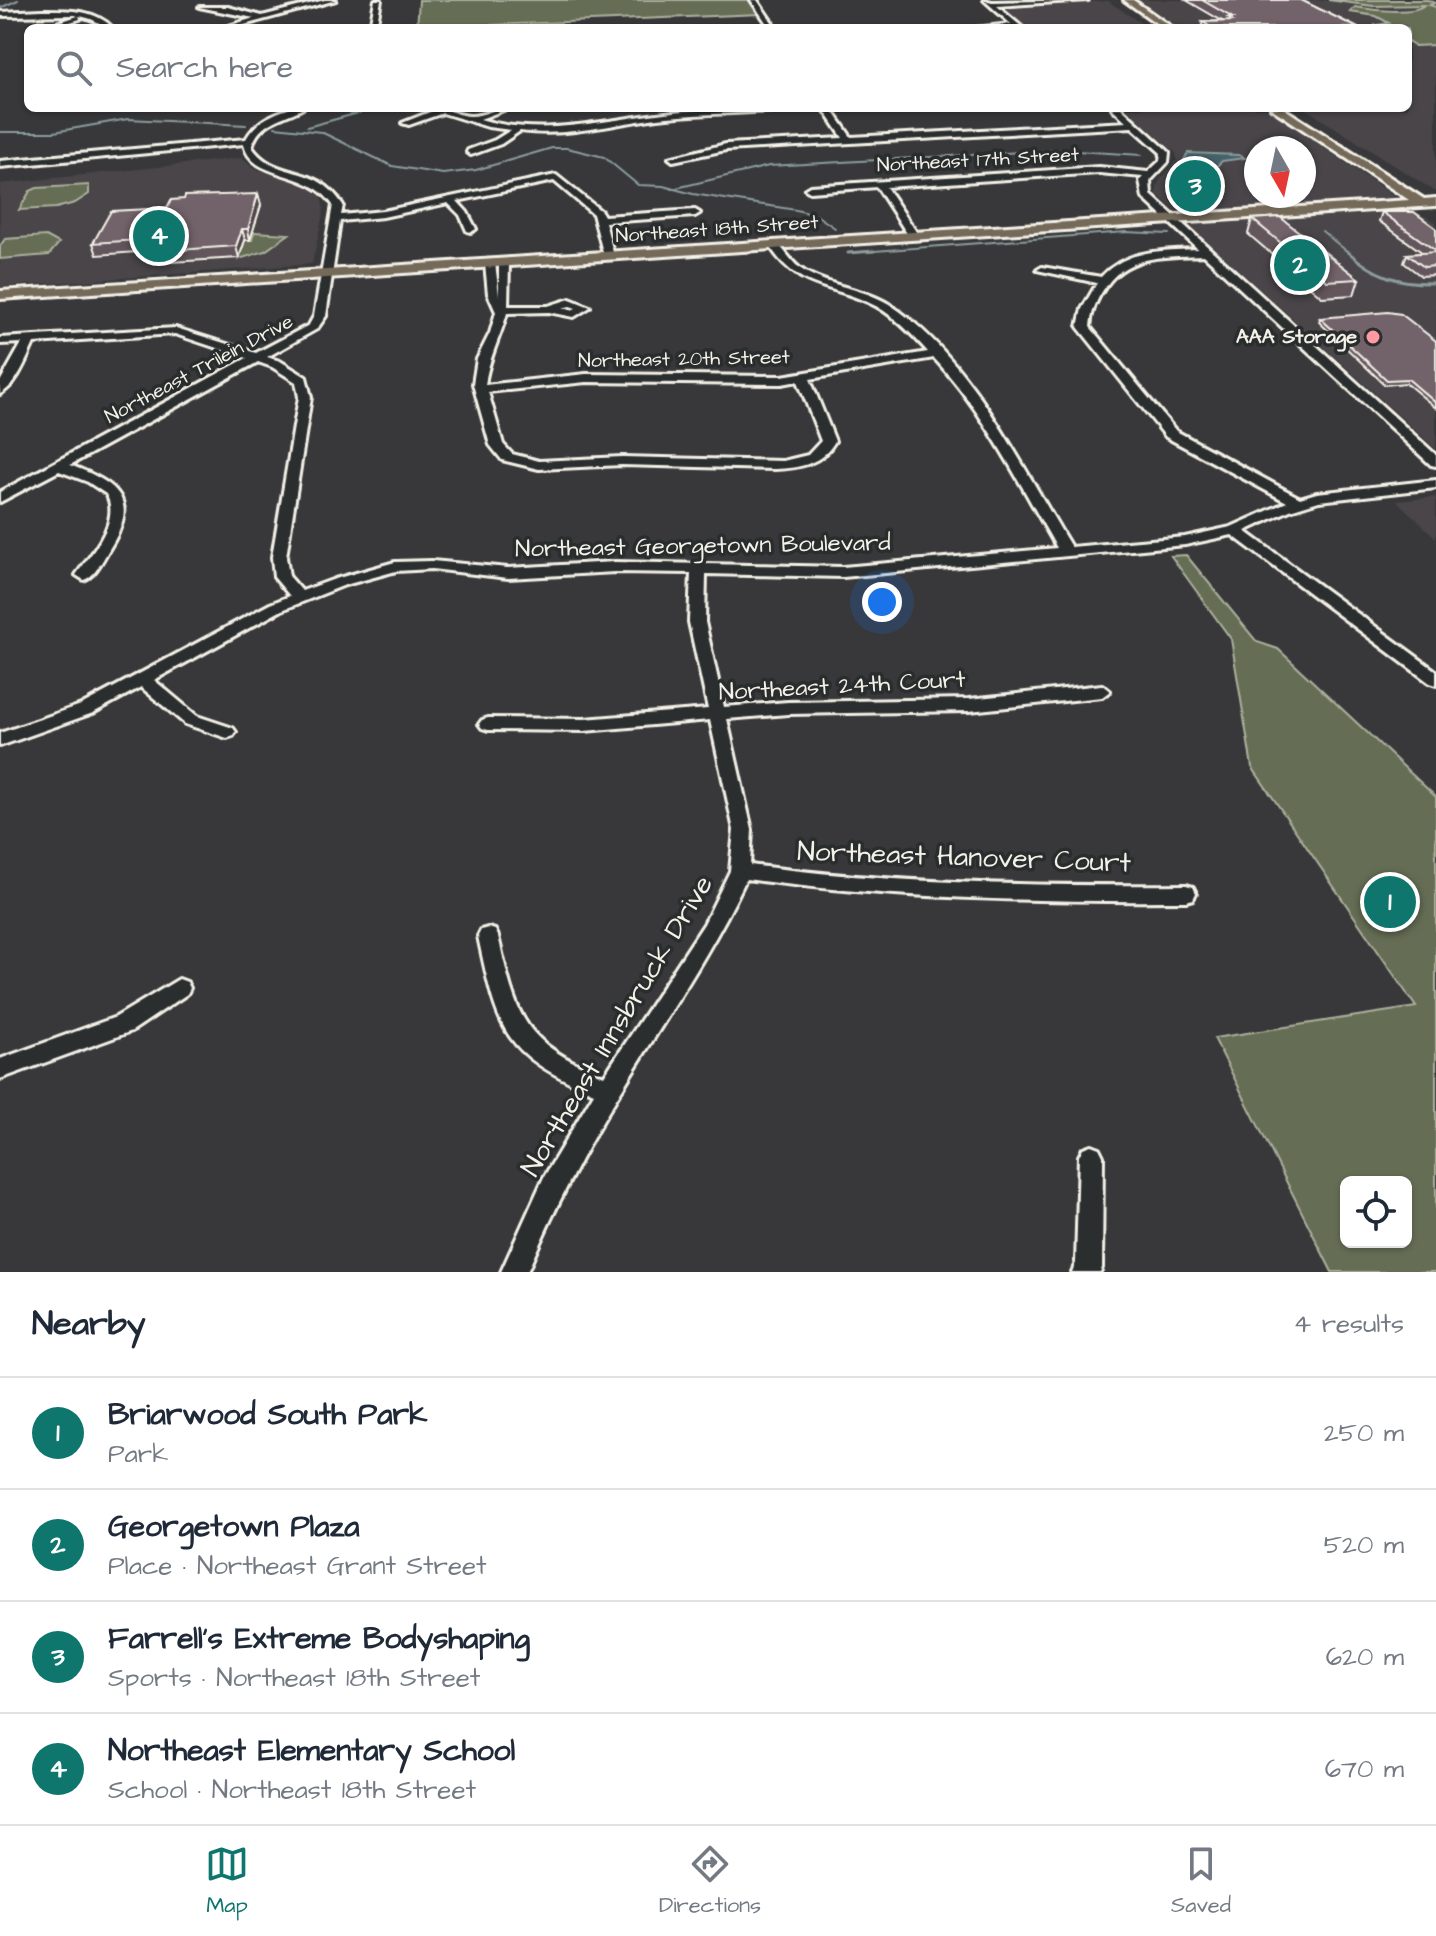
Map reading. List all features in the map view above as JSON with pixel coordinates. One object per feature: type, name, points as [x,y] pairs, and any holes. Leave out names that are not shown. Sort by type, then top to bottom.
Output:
[{"type":"main road","points":[[1115,0],[1150,24]]},
{"type":"main road","points":[[1128,0],[1163,24]]},
{"type":"main road","points":[[1282,112],[1436,213]]},
{"type":"main road","points":[[1298,112],[1436,201]]},
{"type":"main road","name":"Northeast 18th Street","points":[[0,295],[1436,201]]},
{"type":"street","points":[[241,24],[333,0]]},
{"type":"street","points":[[374,24],[378,0]]},
{"type":"street","points":[[754,0],[770,24]]},
{"type":"street","points":[[989,2],[1085,0]]},
{"type":"street","points":[[989,2],[1015,24]]},
{"type":"street","points":[[202,7],[228,9],[261,19]]},
{"type":"street","points":[[0,14],[87,15],[107,24]]},
{"type":"street","points":[[57,24],[87,15]]},
{"type":"street","points":[[290,112],[267,122],[249,141],[248,147],[256,160],[315,181],[333,192],[338,205],[337,218],[383,214],[556,178],[594,207],[602,219],[609,256]]},
{"type":"street","points":[[406,123],[433,112]]},
{"type":"street","points":[[449,112],[517,130],[566,130],[666,115],[720,112]]},
{"type":"street","points":[[470,119],[492,112]]},
{"type":"street","points":[[830,112],[849,140]]},
{"type":"street","points":[[1121,112],[1165,152],[1162,165],[1148,175],[1144,185],[1146,196],[1436,462]]},
{"type":"street","points":[[673,158],[726,147],[1135,124]]},
{"type":"street","points":[[471,152],[498,142],[517,130]]},
{"type":"street","points":[[0,164],[249,141]]},
{"type":"street","name":"Northeast 17th Street","points":[[810,189],[879,183],[1002,180],[1099,170],[1148,175]]},
{"type":"street","points":[[879,183],[914,236]]},
{"type":"street","points":[[451,201],[464,214],[471,229]]},
{"type":"street","points":[[602,219],[695,213]]},
{"type":"street","name":"Northeast Trilein Drive","points":[[0,498],[313,327],[320,316],[337,218]]},
{"type":"street","points":[[774,245],[784,264],[798,274],[869,298],[891,311],[935,354],[966,388],[1067,553]]},
{"type":"street","points":[[1206,252],[1132,258],[1117,265],[1089,304],[1084,327],[1163,427],[1191,446],[1257,477],[1298,502]]},
{"type":"street","points":[[497,263],[493,294],[500,310],[496,333],[483,359],[480,389],[501,452],[526,464],[614,461],[787,465],[819,454],[828,441],[803,377]]},
{"type":"street","points":[[1042,270],[1103,281]]},
{"type":"street","points":[[500,310],[549,309]]},
{"type":"street","points":[[0,341],[166,330],[189,334],[293,372],[306,388],[279,557],[282,577],[299,597]]},
{"type":"street","points":[[0,390],[12,375],[30,339]]},
{"type":"street","name":"Northeast 20th Street","points":[[480,389],[586,378],[743,382],[803,377],[935,354]]},
{"type":"street","points":[[59,466],[104,485],[117,498],[119,507],[100,555],[84,575]]},
{"type":"street","name":"Northeast Georgetown Boulevard","points":[[0,740],[87,709],[299,597],[371,572],[414,565],[508,573],[590,567],[843,572],[1159,544],[1235,530],[1298,502],[1336,493],[1436,484]]},
{"type":"street","points":[[1235,530],[1436,679]]},
{"type":"street","name":"Northeast Innsbruck Drive","points":[[514,1272],[553,1185],[609,1089],[712,929],[740,871],[743,830],[697,622],[699,569]]},
{"type":"street","points":[[142,679],[191,720],[227,732]]},
{"type":"street","name":"Northeast 24th Court","points":[[488,724],[584,725],[803,707],[969,705],[1102,691]]},
{"type":"street","name":"Northeast Hanover Court","points":[[740,871],[825,884],[1064,894],[1186,893]]},
{"type":"street","points":[[488,936],[500,988],[524,1041],[550,1061],[609,1089]]},
{"type":"street","points":[[0,1069],[124,1024],[179,988]]},
{"type":"street","points":[[1085,1272],[1089,1268],[1091,1156]]},
{"type":"shaded area","points":[[1137,0],[1436,0],[1436,192],[1310,112],[1412,112],[1412,24],[1175,24]]},
{"type":"shaded area","points":[[1108,1],[1142,24],[1023,24],[1000,6]]},
{"type":"shaded area","points":[[1130,112],[1272,112],[1307,136],[1244,136],[1244,208],[1260,208],[1178,214],[1156,193],[1159,181],[1177,160],[1176,153]]},
{"type":"shaded area","points":[[1316,142],[1397,198],[1316,204]]},
{"type":"shaded area","points":[[241,158],[256,169],[306,185],[321,196],[324,210],[312,264],[0,287],[0,184]]},
{"type":"shaded area","points":[[1414,211],[1436,222],[1436,449],[1188,224]]},
{"type":"shaded area","points":[[1436,497],[1436,538],[1397,501]]},
{"type":"green space","points":[[419,0],[750,0],[760,14],[515,24],[417,24]]},
{"type":"green space","points":[[1328,0],[1428,0],[1435,3],[1429,5],[1436,7],[1436,45],[1412,45],[1412,24],[1382,24],[1389,23],[1376,16],[1350,12],[1355,7],[1402,11],[1424,5],[1373,6]]},
{"type":"green space","points":[[89,185],[89,194],[75,203],[56,208],[19,210],[30,191],[37,188]]},
{"type":"green space","points":[[254,232],[289,234],[265,251],[239,259],[245,240],[252,240]]},
{"type":"green space","points":[[46,236],[59,243],[49,255],[0,259],[0,246],[5,239]]},
{"type":"green space","points":[[1186,555],[1257,642],[1278,649],[1436,797],[1436,1272],[1332,1272],[1214,1038],[1416,1007],[1252,767],[1231,639],[1171,556]]},
{"type":"water","points":[[1188,153],[1244,158],[1222,161],[1211,172],[1177,172]]},
{"type":"building","points":[[1202,0],[1301,0],[1350,24],[1203,22],[1232,21],[1228,18],[1233,18]]},
{"type":"building","points":[[258,194],[248,229],[242,229],[236,246],[150,252],[155,239],[93,243],[111,211],[167,208],[171,200],[184,199],[185,196]]},
{"type":"building","points":[[1382,212],[1414,212],[1436,228],[1436,251]]},
{"type":"building","points":[[1280,217],[1359,279],[1327,281],[1252,219]]},
{"type":"building","points":[[1436,252],[1436,266],[1424,267],[1407,254]]},
{"type":"building","points":[[1388,312],[1401,314],[1436,341],[1436,403],[1408,379],[1387,380],[1320,318]]},
{"type":"waterway","points":[[0,8],[18,0]]},
{"type":"waterway","points":[[307,127],[362,112]]},
{"type":"waterway","points":[[0,132],[54,132],[128,119],[246,125]]},
{"type":"waterway","points":[[275,127],[321,132],[392,166],[443,174],[476,170],[552,148],[567,148],[604,157],[638,185],[673,189]]},
{"type":"waterway","points":[[673,189],[769,166],[1059,150],[1142,155]]},
{"type":"waterway","points":[[673,189],[796,210],[816,215],[835,228]]},
{"type":"waterway","points":[[1322,231],[1349,253]]},
{"type":"waterway","points":[[874,251],[848,253],[1126,232],[1169,234]]},
{"type":"waterway","points":[[1347,251],[1367,267],[1388,277],[1436,283]]},
{"type":"place","name":"Farrell's Extreme Bodyshaping","points":[[1195,186]]},
{"type":"place","name":"Northeast Elementary School","points":[[159,236]]},
{"type":"place","name":"Georgetown Plaza","points":[[1300,265]]},
{"type":"place","name":"AAA Storage","points":[[1373,337]]},
{"type":"place","name":"Briarwood South Park","points":[[1390,902]]}]
